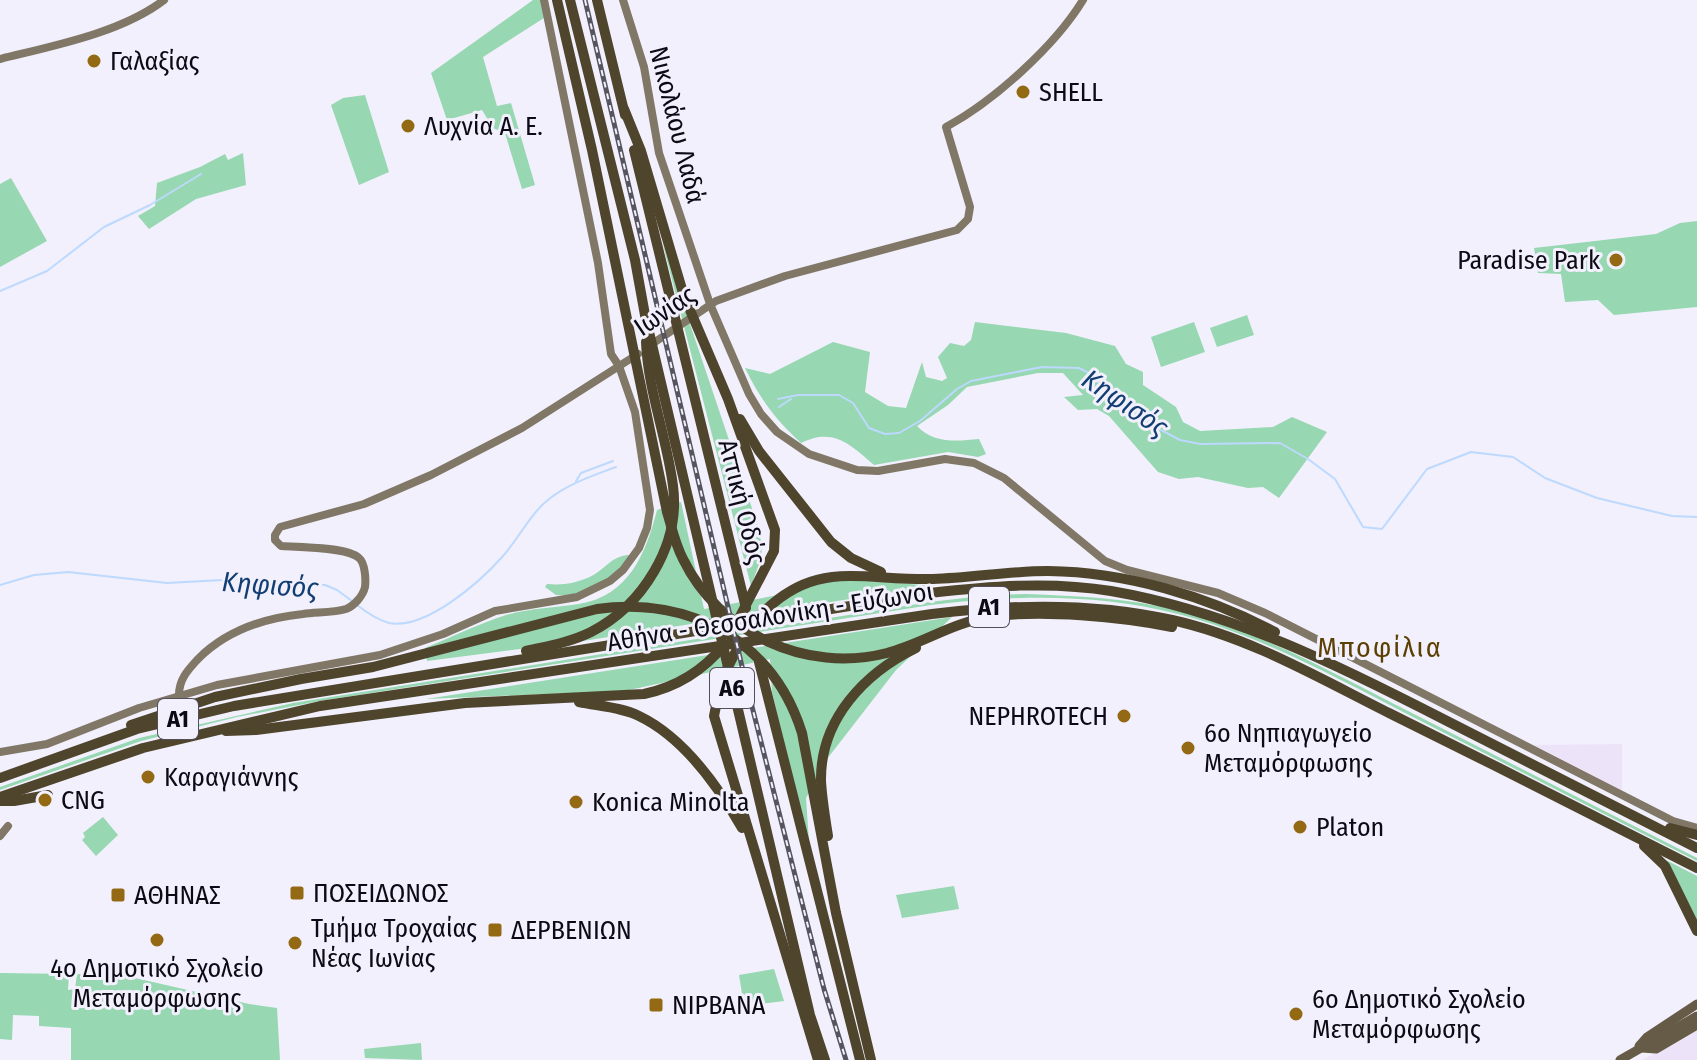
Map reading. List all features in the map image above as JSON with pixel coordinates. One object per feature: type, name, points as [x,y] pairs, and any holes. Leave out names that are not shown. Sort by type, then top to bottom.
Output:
[{"type":"highway","points":[[557,0],[592,150],[667,512],[682,558],[701,588],[736,623],[766,642],[819,657],[848,659],[888,653],[990,617],[1042,615],[1122,619],[1191,630],[1205,629]]},
{"type":"highway","name":"Αττική Οδός","points":[[570,0],[635,260],[645,315],[807,1000],[825,1060]]},
{"type":"highway","name":"Αττική Οδός","points":[[597,0],[860,1060]]},
{"type":"highway","points":[[212,730],[256,730],[465,703],[644,694],[686,679],[721,648],[774,551],[776,537],[769,508],[728,399],[688,306],[645,164],[624,109]]},
{"type":"highway","points":[[463,668],[486,659],[550,646],[592,631],[608,622],[639,594],[660,561],[672,523],[674,488],[646,354],[645,315]]},
{"type":"highway","points":[[728,399],[759,451],[831,542],[851,558],[894,577]]},
{"type":"highway","points":[[818,1060],[714,716],[717,692],[732,657],[752,624],[772,604],[795,589],[831,576],[933,579],[1046,571],[1155,586],[1216,605],[1253,620],[1329,661]]},
{"type":"highway","name":"Αθήνα - Θεσσαλονίκη - Εύζωνοι","points":[[0,778],[137,729],[234,706],[703,629],[989,586],[1067,586],[1109,591],[1204,612],[1329,661],[1697,848]]},
{"type":"highway","points":[[67,753],[107,733],[215,697],[373,667],[572,615],[621,605],[653,606],[700,619],[743,645],[776,680],[794,712],[807,759],[836,913],[871,1060]]},
{"type":"highway","name":"Αθήνα - Θεσσαλονίκη - Εύζωνοι","points":[[0,799],[110,758],[212,730],[366,698],[932,614],[1026,606],[1127,612],[1205,629],[1310,674],[1697,868]]},
{"type":"highway","points":[[836,913],[821,779],[823,760],[840,712],[875,672],[966,623]]},
{"type":"highway","points":[[561,699],[620,709],[658,727],[680,746],[716,788],[752,844]]},
{"type":"highway","points":[[0,799],[48,795]]},
{"type":"highway","points":[[1627,813],[1697,835]]},
{"type":"highway","points":[[1624,831],[1665,866],[1697,931]]},
{"type":"main road","points":[[1636,1053],[1642,1041],[1697,1004]]},
{"type":"main road","points":[[1620,1060],[1697,1016]]},
{"type":"main road","points":[[1636,1053],[1656,1049],[1697,1025]]},
{"type":"street","points":[[0,59],[105,30],[144,13],[164,0]]},
{"type":"street","points":[[3,750],[47,744],[179,695],[265,674],[380,655],[443,634],[495,611],[577,597],[610,581],[623,570],[639,548],[650,510],[635,412],[619,366],[611,354],[598,263],[544,0]]},
{"type":"street","name":"Νικολάου Λαδά","points":[[623,0],[646,74],[659,153],[707,306],[749,394],[761,414],[784,439],[809,454],[866,471],[937,460],[974,463],[1004,478],[1105,561],[1127,570],[1205,589],[1265,613],[1673,821],[1697,828]]},
{"type":"street","name":"Ιωνίας","points":[[179,695],[183,677],[203,654],[224,637],[249,626],[292,615],[347,609],[365,588],[363,564],[357,555],[281,546],[275,540],[276,530],[364,504],[431,475],[511,434],[707,306],[785,276],[957,230],[968,219],[970,207],[946,127],[1002,87],[1057,37],[1083,0]]},
{"type":"street","points":[[0,836],[8,826]]},
{"type":"shaded area","points":[[1622,744],[1622,790],[1534,745]]},
{"type":"shaded area","points":[[1697,1028],[1697,1060],[1642,1060],[1659,1051]]},
{"type":"green space","points":[[533,0],[544,0],[547,16],[483,57],[497,106],[511,103],[535,185],[522,189],[505,133],[493,128],[482,110],[447,120],[431,73]]},
{"type":"green space","points":[[365,95],[389,172],[359,185],[331,105],[343,98]]},
{"type":"green space","points":[[243,153],[246,185],[196,199],[149,229],[138,216],[155,206],[157,183],[225,154],[228,160]]},
{"type":"green space","points":[[11,178],[47,241],[0,267],[0,184]]},
{"type":"green space","name":"Paradise Park","points":[[1697,221],[1697,307],[1614,315],[1598,300],[1565,302],[1561,274],[1538,273],[1534,248],[1656,234],[1680,223]]},
{"type":"green space","points":[[662,241],[760,532],[762,556],[751,586]]},
{"type":"green space","points":[[1247,315],[1254,335],[1217,347],[1210,328]]},
{"type":"green space","points":[[975,322],[1066,333],[1115,346],[1126,364],[1143,372],[1143,385],[1176,407],[1183,422],[1200,431],[1273,427],[1292,417],[1327,432],[1279,498],[1263,487],[1248,488],[1198,477],[1179,479],[1158,472],[1109,416],[1097,409],[1078,410],[1064,397],[1083,395],[1063,373],[1038,373],[967,387],[948,405],[917,426],[938,439],[979,439],[986,454],[978,457],[948,452],[874,465],[849,445],[832,437],[812,438],[801,443],[769,408],[745,368],[770,374],[833,342],[870,352],[865,392],[888,406],[906,408],[922,362],[926,377],[942,381],[947,378],[938,357],[950,343],[964,346],[971,340]]},
{"type":"green space","points":[[1194,322],[1205,352],[1161,367],[1151,337]]},
{"type":"green space","points":[[681,502],[704,609],[794,592],[809,585],[851,579],[933,586],[583,641],[427,661],[425,648],[506,615],[579,604],[611,592],[623,582],[641,557],[657,510]]},
{"type":"green space","points":[[632,556],[616,572],[588,590],[556,595],[545,587],[547,584],[567,584],[587,578],[615,559]]},
{"type":"green space","points":[[1026,594],[1140,603],[1177,610],[1237,629],[1325,669],[1697,858],[1697,861],[1268,645],[1178,614],[1086,599],[993,599],[931,605],[320,701],[237,717],[141,741],[0,790],[0,787],[139,738],[293,703],[930,602]]},
{"type":"green space","points":[[952,617],[896,670],[827,759],[806,798],[810,856],[772,692],[770,659],[625,691],[426,699]]},
{"type":"green space","points":[[103,817],[118,835],[96,856],[82,840],[85,837],[83,833]]},
{"type":"green space","points":[[1666,860],[1697,876],[1697,921]]},
{"type":"green space","points":[[954,886],[959,909],[902,918],[896,895]]},
{"type":"green space","points":[[774,969],[784,1001],[744,1006],[739,975]]},
{"type":"green space","points":[[0,973],[69,974],[68,990],[75,989],[77,974],[122,975],[277,1008],[280,1060],[71,1060],[71,1028],[39,1026],[39,1016],[13,1015],[12,1040],[0,1039]]},
{"type":"green space","points":[[421,1043],[422,1060],[365,1058],[364,1049]]},
{"type":"waterway","points":[[0,291],[47,271],[104,227],[150,205],[201,174]]},
{"type":"waterway","name":"Κηφισός","points":[[778,399],[798,395],[839,395],[853,403],[869,428],[885,434],[899,433],[920,421],[971,381],[1042,367],[1079,368],[1161,430],[1180,440],[1200,444],[1280,443],[1335,479],[1363,527],[1382,529],[1427,469],[1471,452],[1513,457],[1545,478],[1597,498],[1672,516],[1697,517]]},
{"type":"waterway","name":"Κηφισός","points":[[779,407],[791,399]]},
{"type":"waterway","name":"Κηφισός","points":[[576,481],[581,473],[613,461]]},
{"type":"waterway","name":"Κηφισός","points":[[357,605],[389,623],[404,623],[435,612],[493,567],[549,499],[573,484],[616,467]]},
{"type":"waterway","name":"Κηφισός","points":[[0,585],[34,575],[68,572],[167,583],[241,579],[325,585],[352,601]]},
{"type":"railway","points":[[585,0],[745,679],[824,989],[846,1060]]},
{"type":"place","name":"Γαλαξίας","points":[[94,61]]},
{"type":"place","name":"SHELL","points":[[1023,92]]},
{"type":"place","name":"Λυχνία A. E.","points":[[408,126]]},
{"type":"place","name":"Paradise Park","points":[[1616,260]]},
{"type":"place","name":"NEPHROTECH","points":[[1124,716]]},
{"type":"place","name":"6ο Νηπιαγωγείο Μεταμόρφωσης","points":[[1188,748]]},
{"type":"place","name":"Καραγιάννης","points":[[148,777]]},
{"type":"place","name":"CNG","points":[[45,800]]},
{"type":"place","name":"Konica Minolta","points":[[576,802]]},
{"type":"place","name":"Platon","points":[[1300,827]]},
{"type":"place","name":"ΠΟΣΕΙΔΩΝΟΣ","points":[[297,893]]},
{"type":"place","name":"ΑΘΗΝΑΣ","points":[[118,895]]},
{"type":"place","name":"ΔΕΡΒΕΝΙΩΝ","points":[[495,930]]},
{"type":"place","name":"4ο Δημοτικό Σχολείο Μεταμόρφωσης","points":[[157,940]]},
{"type":"place","name":"Τμήμα Τροχαίας Νέας Ιωνίας","points":[[295,943]]},
{"type":"place","name":"ΝΙΡΒΑΝΑ","points":[[656,1005]]},
{"type":"place","name":"6ο Δημοτικό Σχολείο Μεταμόρφωσης","points":[[1296,1014]]},
{"type":"district","name":"Μποφίλια","points":[[1380,647]]}]
